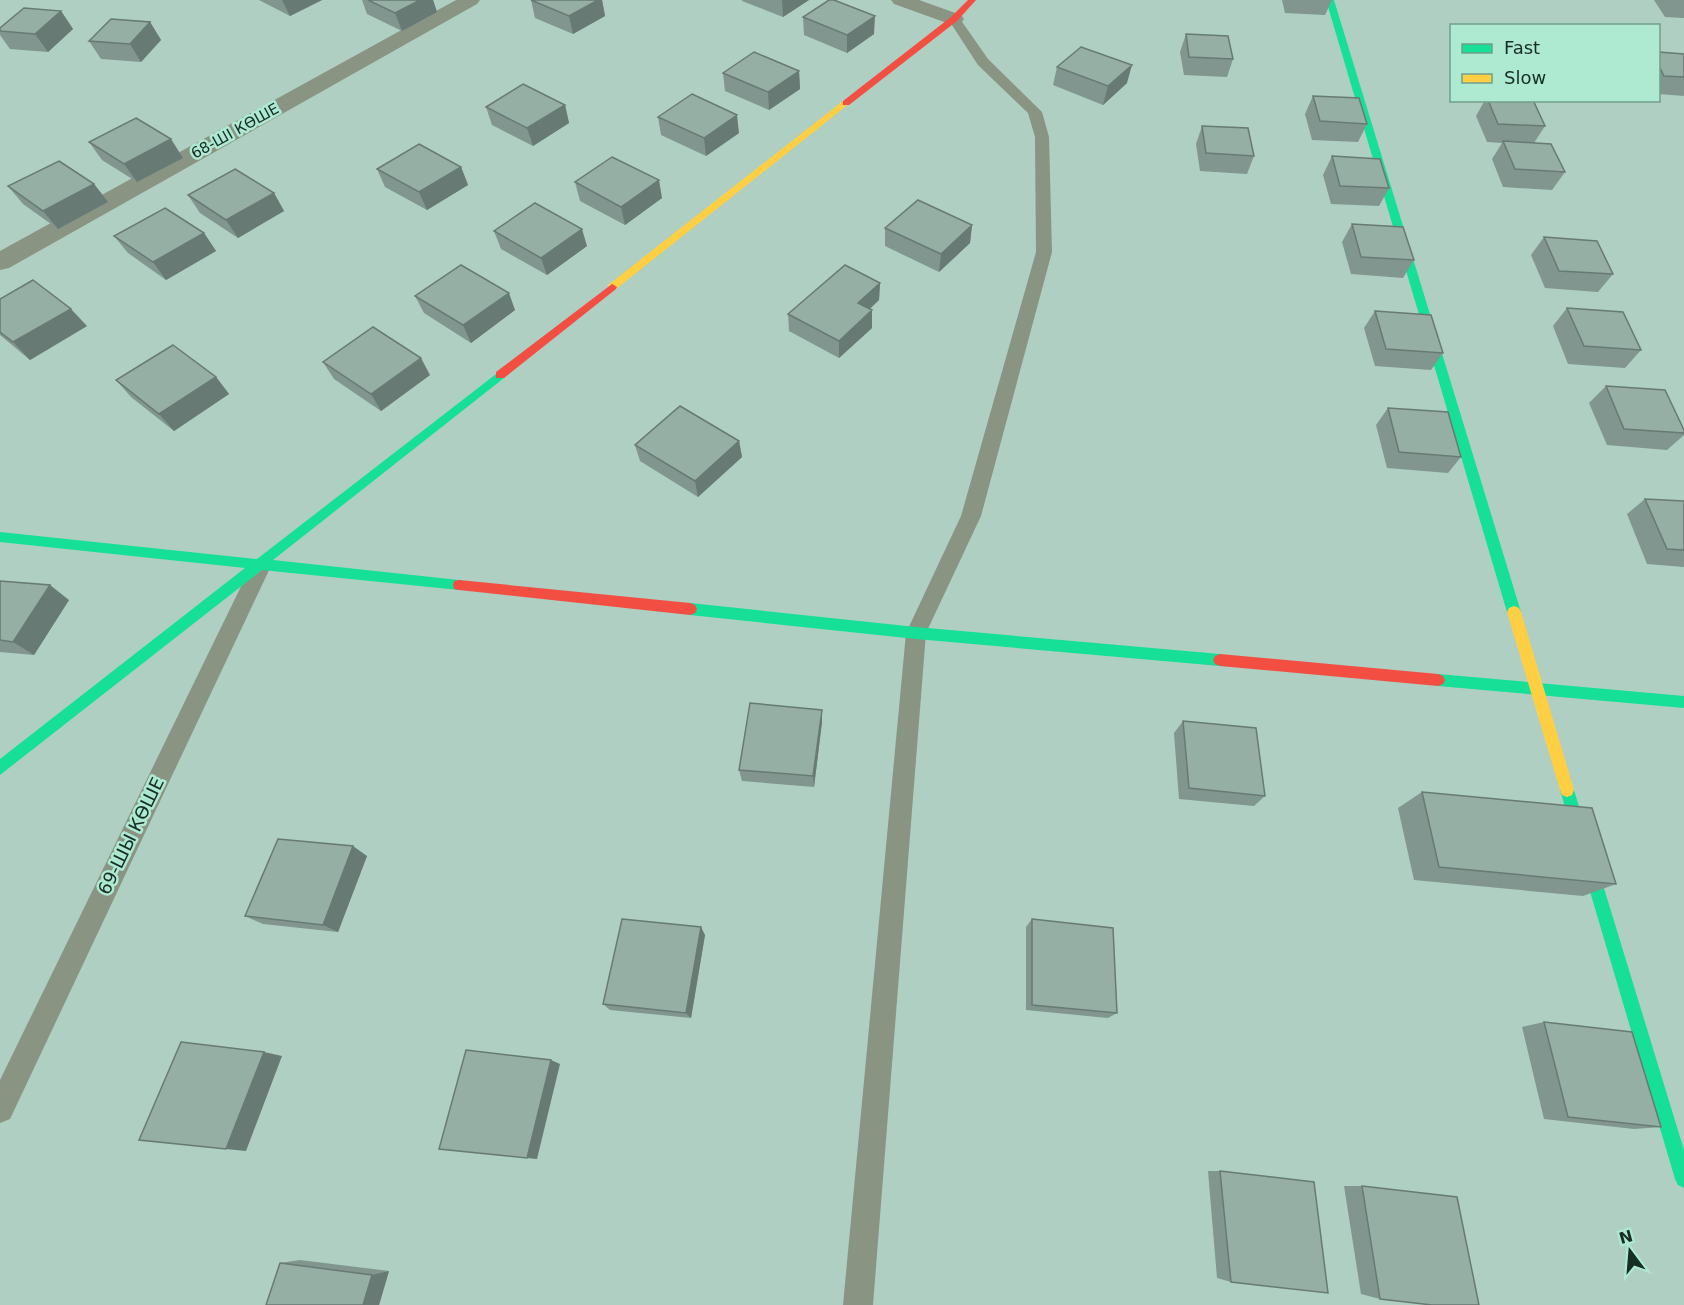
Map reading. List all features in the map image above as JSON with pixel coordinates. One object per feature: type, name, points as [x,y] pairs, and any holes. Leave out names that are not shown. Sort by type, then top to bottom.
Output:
[{"type":"street","name":"68-ШІ КӨШЕ","points":[[0,262],[470,0]]},
{"type":"street","points":[[902,0],[954,19]]},
{"type":"street","points":[[0,768],[954,19],[972,0]]},
{"type":"street","points":[[1330,0],[1684,1179]]},
{"type":"street","points":[[0,537],[915,633],[1684,702]]},
{"type":"lane","points":[[858,1305],[915,633],[972,516],[1044,252],[1042,137],[1035,112],[983,62],[954,19]]},
{"type":"lane","name":"69-ШЫ КӨШЕ","points":[[0,1109],[262,563]]},
{"type":"building","points":[[368,0],[420,0],[395,13]]},
{"type":"building","points":[[531,0],[598,0],[569,16]]},
{"type":"building","points":[[829,0],[875,16],[847,35],[803,17]]},
{"type":"building","points":[[24,8],[61,11],[35,34],[0,31],[0,28]]},
{"type":"building","points":[[111,19],[150,22],[130,44],[89,41]]},
{"type":"building","points":[[1186,34],[1228,36],[1233,59],[1189,57]]},
{"type":"building","points":[[1081,47],[1132,65],[1108,86],[1057,67]]},
{"type":"building","points":[[754,52],[799,71],[768,92],[723,73]]},
{"type":"building","points":[[1660,52],[1684,54],[1684,77],[1664,76],[1660,68]]},
{"type":"building","points":[[523,84],[565,105],[527,128],[486,107]]},
{"type":"building","points":[[692,94],[737,115],[704,138],[658,117]]},
{"type":"building","points":[[1313,96],[1359,98],[1367,124],[1320,121]]},
{"type":"building","points":[[1489,102],[1534,102],[1545,126],[1498,124]]},
{"type":"building","points":[[136,118],[171,139],[124,164],[89,142]]},
{"type":"building","points":[[1202,126],[1248,128],[1254,156],[1206,153]]},
{"type":"building","points":[[1503,141],[1551,144],[1565,172],[1515,169]]},
{"type":"building","points":[[419,144],[461,167],[419,192],[377,169]]},
{"type":"building","points":[[1332,156],[1380,159],[1389,188],[1340,186]]},
{"type":"building","points":[[612,157],[659,180],[621,207],[575,182]]},
{"type":"building","points":[[59,161],[94,184],[43,211],[8,186]]},
{"type":"building","points":[[235,169],[274,193],[226,220],[188,195]]},
{"type":"building","points":[[918,200],[972,225],[941,254],[885,228]]},
{"type":"building","points":[[535,203],[582,229],[541,258],[494,231]]},
{"type":"building","points":[[165,208],[204,233],[153,262],[114,236]]},
{"type":"building","points":[[1352,224],[1403,227],[1414,260],[1361,257]]},
{"type":"building","points":[[1544,237],[1597,241],[1613,274],[1559,271]]},
{"type":"building","points":[[461,265],[509,293],[463,325],[415,296]]},
{"type":"building","points":[[845,265],[880,283],[858,303],[872,310],[839,341],[788,314]]},
{"type":"building","points":[[33,280],[71,309],[13,342],[0,332],[0,299]]},
{"type":"building","points":[[1567,308],[1623,312],[1641,350],[1584,346]]},
{"type":"building","points":[[1375,311],[1431,315],[1443,353],[1386,349]]},
{"type":"building","points":[[373,327],[421,358],[371,394],[323,362]]},
{"type":"building","points":[[173,345],[216,377],[159,414],[116,380]]},
{"type":"building","points":[[1606,386],[1665,390],[1684,433],[1624,429]]},
{"type":"building","points":[[680,406],[739,441],[695,481],[635,445]]},
{"type":"building","points":[[1388,408],[1448,412],[1461,457],[1399,452]]},
{"type":"building","points":[[1645,499],[1684,501],[1684,550],[1667,549]]},
{"type":"building","points":[[0,581],[50,585],[13,642],[0,640]]},
{"type":"building","points":[[750,703],[822,710],[813,776],[739,770]]},
{"type":"building","points":[[1183,721],[1256,728],[1265,796],[1189,788]]},
{"type":"building","points":[[1422,792],[1592,808],[1616,884],[1439,867]]},
{"type":"building","points":[[278,839],[353,846],[323,925],[245,916]]},
{"type":"building","points":[[622,919],[701,927],[686,1013],[603,1004]]},
{"type":"building","points":[[1032,919],[1113,928],[1117,1013],[1032,1005]]},
{"type":"building","points":[[1544,1022],[1632,1032],[1661,1127],[1568,1117]]},
{"type":"building","points":[[181,1042],[264,1052],[226,1149],[139,1140]]},
{"type":"building","points":[[466,1050],[551,1060],[527,1158],[439,1149]]},
{"type":"building","points":[[1220,1171],[1314,1182],[1328,1293],[1231,1282]]},
{"type":"building","points":[[1362,1186],[1457,1197],[1479,1305],[1432,1305],[1380,1299]]},
{"type":"building","points":[[280,1263],[372,1275],[363,1305],[266,1305]]},
{"type":"traffic: fast","points":[[1330,0],[1514,612]]},
{"type":"traffic: fast","points":[[0,768],[500,375]]},
{"type":"traffic: fast","points":[[0,537],[459,585]]},
{"type":"traffic: fast","points":[[690,609],[916,633],[1220,660]]},
{"type":"traffic: fast","points":[[1438,680],[1684,702]]},
{"type":"traffic: fast","points":[[1567,790],[1684,1179]]},
{"type":"traffic: slow","points":[[612,287],[846,103]]},
{"type":"traffic: slow","points":[[1514,612],[1567,790]]},
{"type":"traffic: jam","points":[[846,103],[954,19],[972,0]]},
{"type":"traffic: jam","points":[[500,375],[612,287]]},
{"type":"traffic: jam","points":[[459,585],[690,609]]},
{"type":"traffic: jam","points":[[1220,660],[1438,680]]}]
